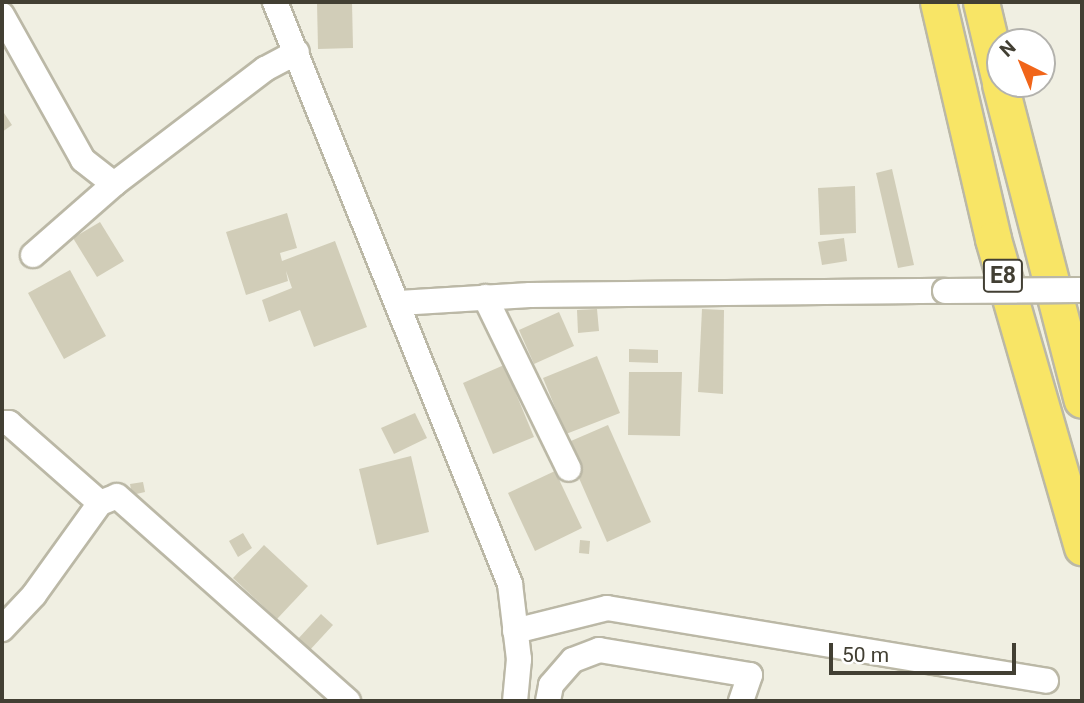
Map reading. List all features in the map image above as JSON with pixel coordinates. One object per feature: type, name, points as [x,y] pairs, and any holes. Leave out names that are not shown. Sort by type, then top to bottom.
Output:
[{"type":"highway","name":"E8","points":[[938,2],[993,239],[1082,547]]},
{"type":"highway","name":"E8","points":[[981,2],[987,28]]},
{"type":"highway","name":"E8","points":[[1004,98],[1082,400]]},
{"type":"street","points":[[275,2],[399,303],[510,584],[519,659],[516,701]]},
{"type":"street","points":[[2,15],[83,160],[114,184]]},
{"type":"street","points":[[33,255],[114,184],[265,69],[297,52]]},
{"type":"street","points":[[399,303],[485,297],[1082,290]]},
{"type":"street","points":[[485,297],[569,468]]},
{"type":"street","points":[[2,423],[9,422],[100,503]]},
{"type":"street","points":[[2,629],[34,595],[100,503],[117,496],[348,701]]},
{"type":"street","points":[[515,631],[607,608],[1046,681]]},
{"type":"street","points":[[548,701],[551,685],[573,660],[599,650],[750,675],[741,701]]},
{"type":"building","points":[[317,2],[352,2],[353,48],[318,49]]},
{"type":"building","points":[[2,110],[12,125],[2,132]]},
{"type":"building","points":[[892,169],[914,265],[898,268],[876,173]]},
{"type":"building","points":[[855,186],[856,233],[820,235],[818,188]]},
{"type":"building","points":[[287,213],[297,248],[280,253],[282,261],[335,241],[367,327],[314,347],[300,310],[269,322],[262,300],[292,288],[286,271],[288,281],[246,295],[226,232]]},
{"type":"building","points":[[100,222],[124,261],[97,277],[73,238]]},
{"type":"building","points":[[844,238],[847,261],[822,265],[818,242]]},
{"type":"building","points":[[70,270],[106,336],[64,359],[28,293]]},
{"type":"building","points":[[597,309],[599,331],[578,333],[577,310]]},
{"type":"building","points":[[702,309],[724,310],[723,394],[698,392]]},
{"type":"building","points":[[559,312],[574,346],[534,364],[519,330]]},
{"type":"building","points":[[629,349],[658,350],[658,363],[629,362]]},
{"type":"building","points":[[597,356],[620,413],[566,434],[543,378]]},
{"type":"building","points":[[504,365],[534,437],[493,454],[463,383]]},
{"type":"building","points":[[629,372],[682,372],[680,436],[628,435]]},
{"type":"building","points":[[415,413],[427,438],[394,454],[381,428]]},
{"type":"building","points":[[608,425],[651,522],[607,542],[564,444]]},
{"type":"building","points":[[411,456],[429,532],[377,545],[359,469]]},
{"type":"building","points":[[555,471],[582,528],[535,551],[508,493]]},
{"type":"building","points":[[143,482],[145,492],[132,495],[130,484]]},
{"type":"building","points":[[243,533],[252,548],[238,557],[229,541]]},
{"type":"building","points":[[580,540],[590,541],[589,554],[579,553]]},
{"type":"building","points":[[264,545],[308,586],[277,619],[233,578]]},
{"type":"building","points":[[321,614],[333,625],[309,651],[297,640]]}]
